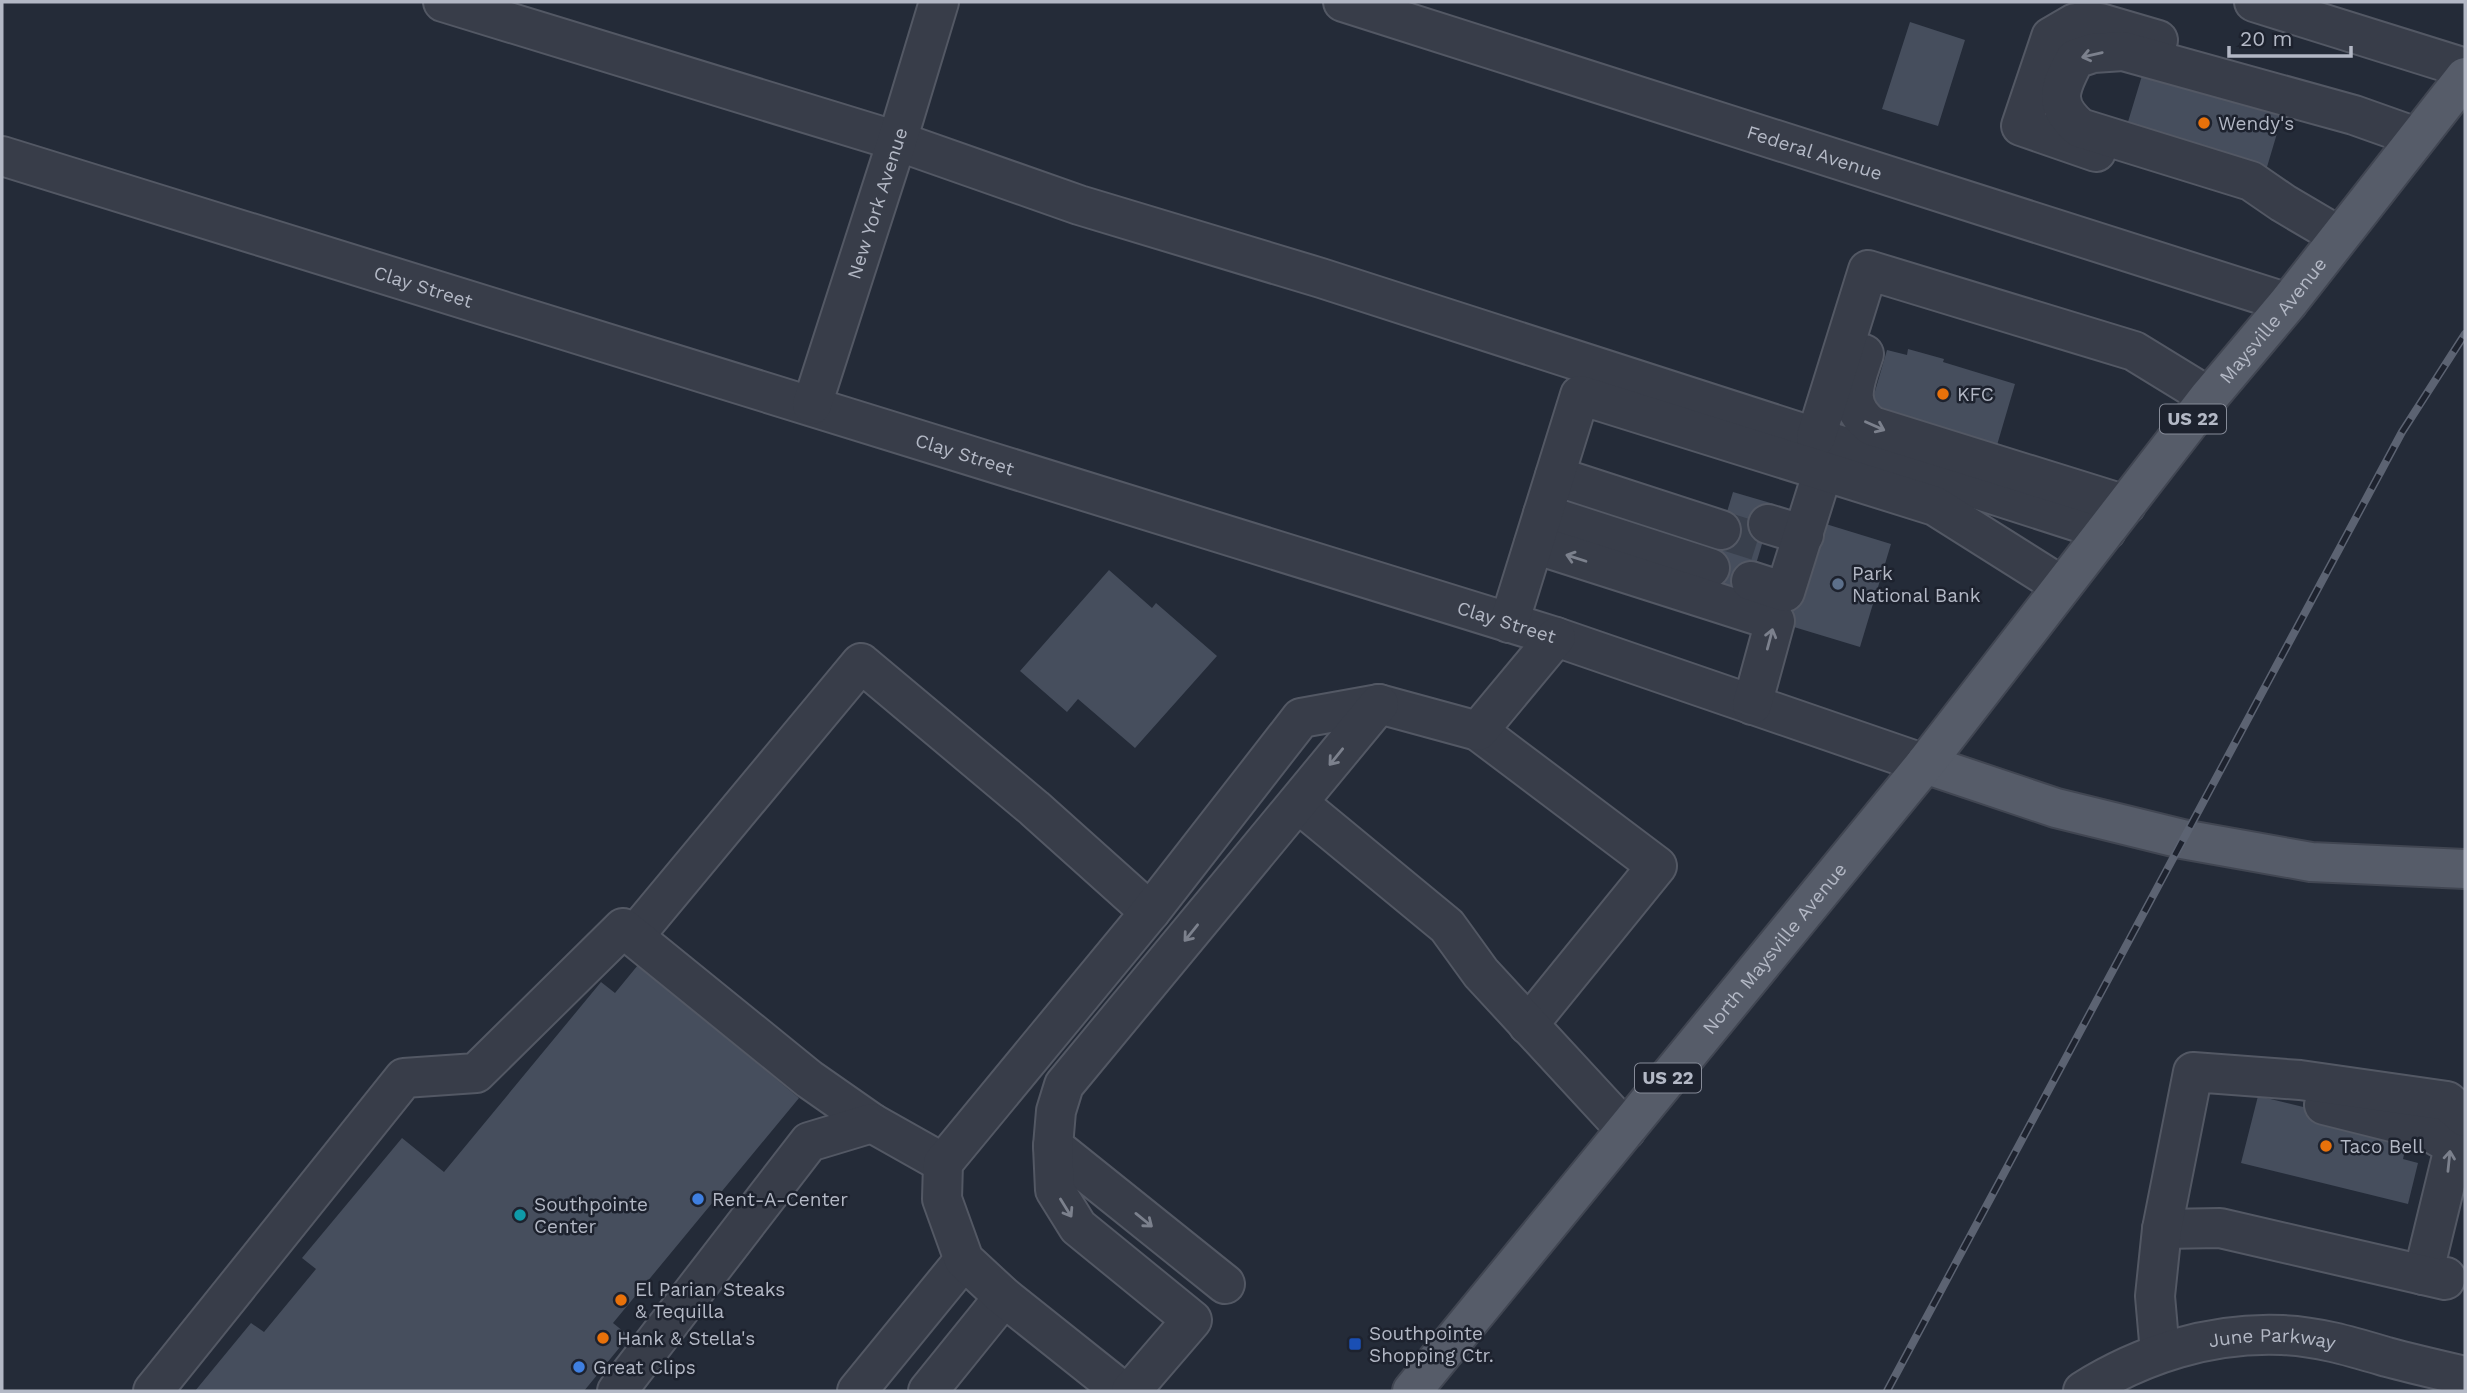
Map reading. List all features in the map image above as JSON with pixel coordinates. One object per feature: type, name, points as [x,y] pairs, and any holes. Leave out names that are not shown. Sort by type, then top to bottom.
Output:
[{"type":"main road","name":"Maysville Avenue","points":[[1925,764],[2209,397],[2288,303],[2465,77]]},
{"type":"main road","points":[[1925,764],[2056,808],[2182,839],[2311,862],[2465,869]]},
{"type":"main road","name":"North Maysville Avenue","points":[[1420,1389],[1626,1130],[1925,764]]},
{"type":"street","points":[[443,2],[897,141],[1079,205],[1321,278],[1819,454],[1935,506],[2062,586]]},
{"type":"street","name":"New York Avenue","points":[[812,405],[939,2]]},
{"type":"street","name":"Federal Avenue","points":[[1343,2],[2288,303]]},
{"type":"street","points":[[2263,3],[2465,68]]},
{"type":"street","points":[[2339,236],[2251,181],[2080,128],[2065,115],[2060,101],[2065,79],[2075,59],[2093,53],[2123,51],[2354,115],[2416,137]]},
{"type":"street","name":"Clay Street","points":[[2,156],[1556,637],[1925,764]]},
{"type":"street","points":[[1776,553],[1819,454],[1868,270],[2134,351],[2209,397]]},
{"type":"street","points":[[1889,276],[1853,391],[1860,418],[1872,426],[2116,518]]},
{"type":"street","points":[[1509,623],[1580,395],[1819,454],[2116,518]]},
{"type":"street","points":[[1549,498],[1719,539],[1549,498]]},
{"type":"street","points":[[1549,498],[1775,621],[1752,705]]},
{"type":"street","points":[[1478,731],[1556,637]]},
{"type":"street","points":[[634,936],[861,663],[1034,808],[1150,912]]},
{"type":"street","points":[[1131,1391],[1192,1320],[1078,1227],[1055,1190],[1053,1146],[1056,1111],[1064,1086],[1379,704]]},
{"type":"street","points":[[1122,1391],[1004,1297],[964,1260],[942,1199],[943,1163],[1150,912],[1301,719],[1379,704],[1478,731],[1657,866],[1528,1025]]},
{"type":"street","points":[[1298,803],[1447,926],[1481,974],[1626,1130]]},
{"type":"street","points":[[153,1391],[404,1078],[477,1073],[623,928],[809,1079],[872,1123],[943,1163]]},
{"type":"street","points":[[2193,1072],[2300,1080],[2447,1101],[2465,1117]]},
{"type":"street","points":[[2160,1353],[2155,1296],[2162,1229],[2193,1072]]},
{"type":"street","points":[[2193,1072],[2428,1131],[2449,1143],[2452,1156],[2423,1275]]},
{"type":"street","points":[[617,1391],[809,1142],[872,1123]]},
{"type":"street","points":[[1053,1146],[1225,1284]]},
{"type":"street","points":[[2162,1229],[2221,1228],[2445,1280],[2465,1197]]},
{"type":"street","points":[[857,1391],[964,1260]]},
{"type":"street","points":[[928,1391],[1004,1297]]},
{"type":"street","name":"June Parkway","points":[[2083,1391],[2107,1376],[2160,1353],[2231,1336],[2284,1335],[2336,1342],[2397,1376],[2465,1376]]},
{"type":"building","points":[[1910,22],[1965,40],[1938,126],[1882,109]]},
{"type":"building","name":"Wendy's","points":[[2144,69],[2284,110],[2264,177],[2124,135]]},
{"type":"building","name":"KFC","points":[[1908,349],[2015,384],[1995,452],[1886,419],[1888,410],[1871,405],[1887,350],[1907,355]]},
{"type":"building","points":[[1733,492],[1774,504],[1747,594],[1706,581]]},
{"type":"building","name":"Park National Bank","points":[[1816,521],[1891,544],[1860,647],[1784,624]]},
{"type":"building","points":[[1109,570],[1152,608],[1156,603],[1217,656],[1135,748],[1078,699],[1067,712],[1020,671]]},
{"type":"building","name":"Southpointe Center","points":[[638,965],[799,1098],[613,1323],[629,1336],[584,1391],[195,1391],[251,1323],[264,1332],[316,1269],[302,1258],[402,1138],[444,1172],[601,982],[615,993]]},
{"type":"building","name":"Taco Bell","points":[[2258,1096],[2409,1133],[2403,1159],[2418,1163],[2408,1204],[2241,1163]]},
{"type":"tunnel","points":[[1721,530],[1762,543]]},
{"type":"railway","points":[[1887,1391],[2402,432],[2465,334]]},
{"type":"place","name":"Wendy's","points":[[2204,123]]},
{"type":"place","name":"KFC","points":[[1943,394]]},
{"type":"place","name":"Park National Bank","points":[[1838,584]]},
{"type":"place","name":"Taco Bell","points":[[2326,1146]]},
{"type":"place","name":"Rent-A-Center","points":[[698,1199]]},
{"type":"place","name":"Southpointe Center","points":[[520,1215]]},
{"type":"place","name":"El Parian Steaks & Tequilla","points":[[621,1300]]},
{"type":"place","name":"Hank & Stella's","points":[[603,1338]]},
{"type":"place","name":"Southpointe Shopping Ctr.","points":[[1355,1344]]},
{"type":"place","name":"Great Clips","points":[[579,1367]]}]
